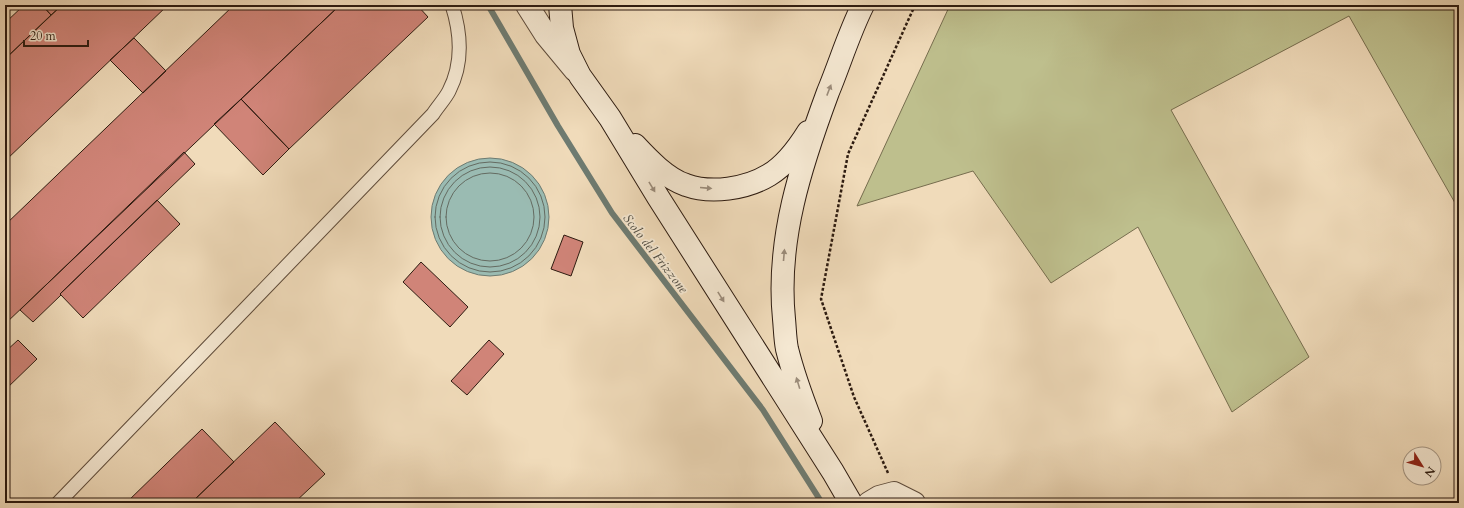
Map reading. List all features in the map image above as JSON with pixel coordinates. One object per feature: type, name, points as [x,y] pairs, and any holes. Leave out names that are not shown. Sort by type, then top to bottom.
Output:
[{"type":"main road","points":[[527,5],[546,35],[580,76],[610,118],[658,198],[833,472],[851,503]]},
{"type":"main road","points":[[560,5],[562,28],[569,54],[580,76]]},
{"type":"main road","points":[[833,472],[805,407],[787,348],[783,306],[782,271],[788,220],[794,196],[819,116],[860,9]]},
{"type":"main road","points":[[610,118],[646,156],[673,178],[684,185],[711,189],[743,186],[770,175],[792,155],[819,116]]},
{"type":"main road","points":[[869,503],[879,497],[894,493],[914,503]]},
{"type":"lane","points":[[58,503],[433,114],[449,90],[458,63],[460,34],[452,5]]},
{"type":"path","points":[[894,493],[891,480],[854,397],[821,299],[848,154],[915,5]]},
{"type":"green space","points":[[950,5],[1459,5],[1459,210],[1349,16],[1171,110],[1309,357],[1232,412],[1138,227],[1051,283],[973,171],[857,206]]},
{"type":"water","points":[[490,158],[513,162],[532,175],[545,194],[549,217],[545,240],[532,259],[513,272],[490,276],[467,272],[448,259],[435,240],[431,217],[435,194],[448,175],[467,162]]},
{"type":"building","points":[[24,5],[42,5],[51,15],[5,59],[5,23]]},
{"type":"building","points":[[42,5],[62,5],[51,15]]},
{"type":"building","points":[[62,5],[168,5],[5,161],[5,59]]},
{"type":"building","points":[[234,5],[340,5],[5,324],[5,225]]},
{"type":"building","points":[[340,5],[417,5],[428,17],[289,149],[241,99]]},
{"type":"building","points":[[134,38],[166,71],[143,93],[110,60]]},
{"type":"building","points":[[241,99],[289,149],[263,175],[214,124]]},
{"type":"building","points":[[184,152],[195,164],[33,322],[20,310]]},
{"type":"building","points":[[157,200],[180,224],[83,318],[60,294]]},
{"type":"building","points":[[564,235],[583,242],[571,276],[551,269]]},
{"type":"building","points":[[421,262],[468,307],[450,327],[403,282]]},
{"type":"building","points":[[18,340],[37,359],[5,390],[5,352]]},
{"type":"building","points":[[489,340],[504,354],[467,395],[451,381]]},
{"type":"building","points":[[275,422],[325,474],[294,503],[191,503]]},
{"type":"building","points":[[202,429],[234,462],[191,503],[126,503]]},
{"type":"waterway","name":"Scolo del Frizzone","points":[[488,5],[558,126],[612,213],[763,410],[822,503]]}]
